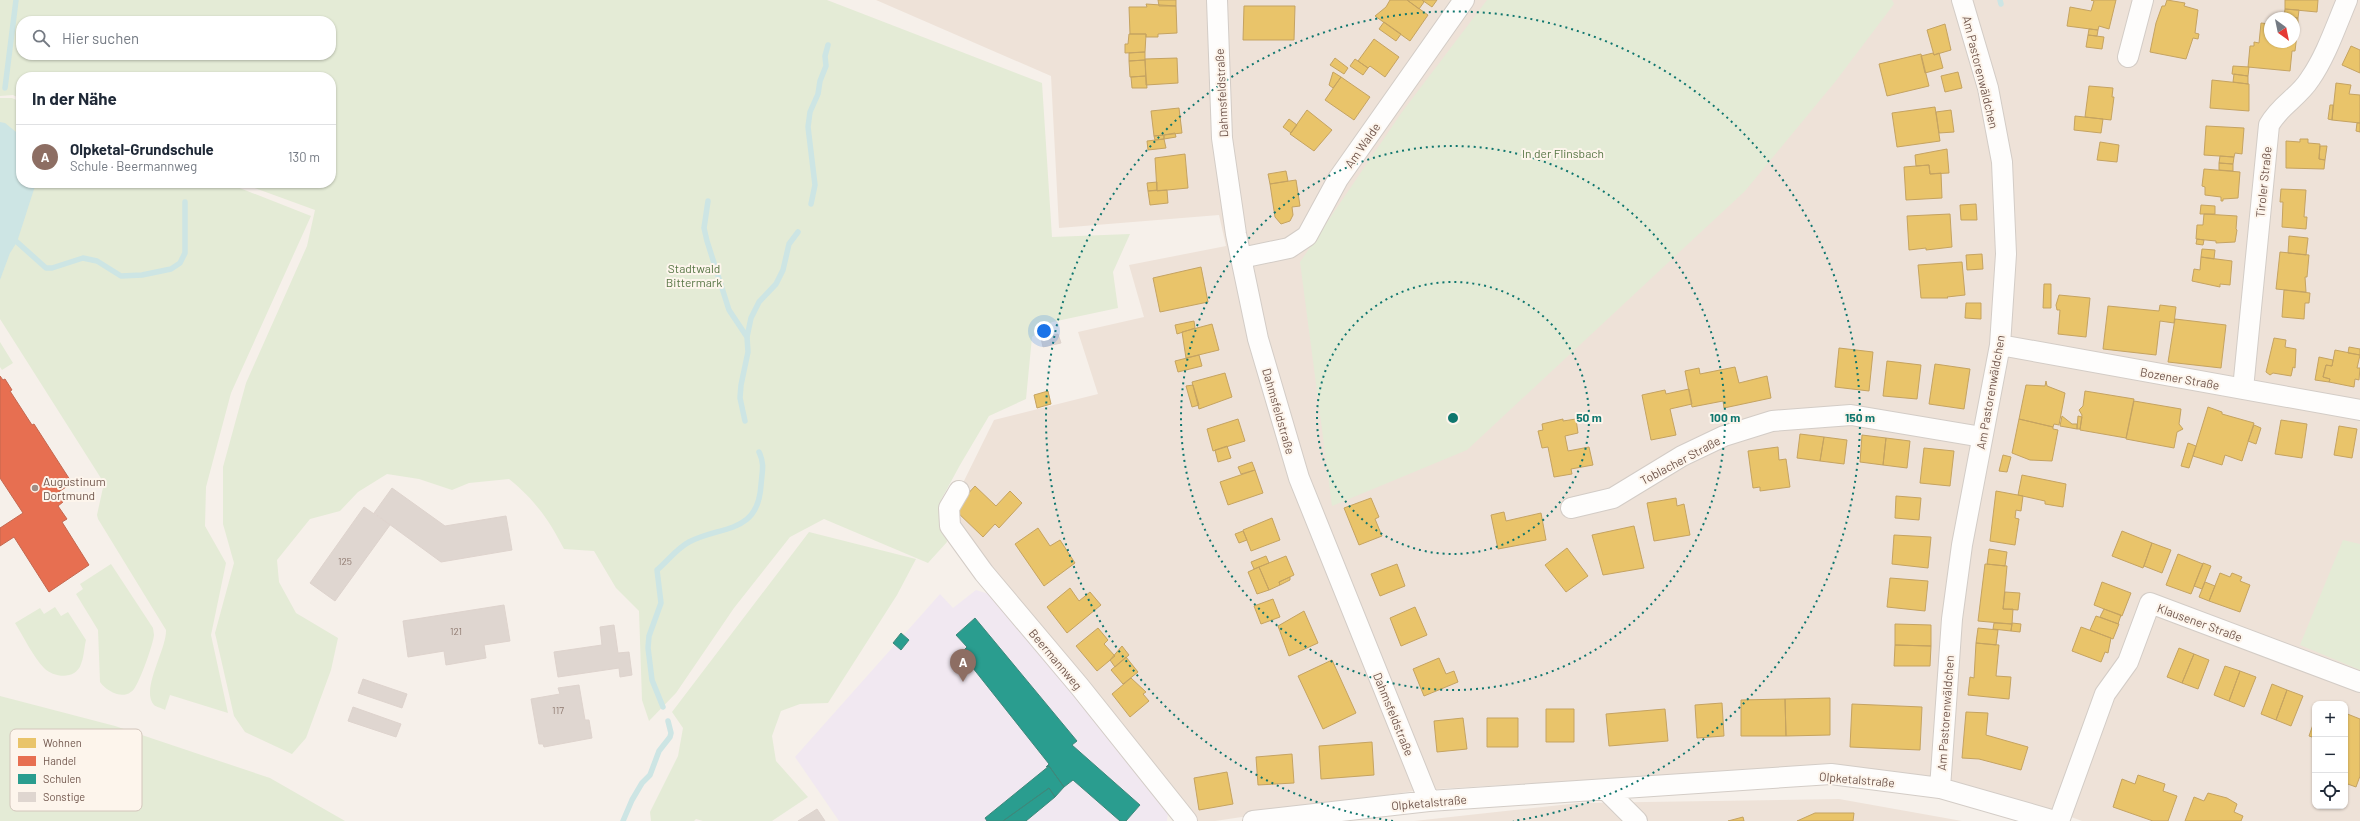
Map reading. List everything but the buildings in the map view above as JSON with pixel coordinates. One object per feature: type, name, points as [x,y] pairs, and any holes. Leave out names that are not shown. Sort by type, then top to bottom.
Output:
[{"type":"street","name":"Dahmsfeldstraße","points":[[1217,0],[1222,138],[1241,258],[1258,339],[1299,478],[1429,800]]},
{"type":"street","name":"Am Walde","points":[[1241,258],[1290,248],[1307,236],[1338,180],[1464,0]]},
{"type":"street","name":"Am Pastorenwäldchen","points":[[1940,788],[1952,619],[1962,545],[2000,345],[2006,254],[2002,162],[1988,88],[1962,0]]},
{"type":"street","points":[[2128,57],[2143,0]]},
{"type":"street","name":"Tiroler Straße","points":[[2243,389],[2269,125],[2277,111],[2301,92],[2311,78],[2348,0]]},
{"type":"street","name":"Bozener Straße","points":[[2000,345],[2360,410]]},
{"type":"street","name":"Toblacher Straße","points":[[1571,508],[1613,498],[1682,456],[1724,436],[1772,421],[1851,415],[1982,437]]},
{"type":"street","name":"Beermannweg","points":[[959,490],[949,508],[950,526],[984,573],[1080,687],[1187,821]]},
{"type":"street","name":"Klausener Straße","points":[[2053,820],[2105,694],[2128,662],[2150,603],[2360,682]]},
{"type":"street","name":"Olpketalstraße","points":[[1253,821],[1429,800],[1606,790],[1831,774],[1940,788],[2053,820]]},
{"type":"street","points":[[1606,790],[1637,821]]},
{"type":"shaded area","points":[[876,0],[2360,0],[2360,821],[2082,821],[2063,814],[1834,766],[1420,790],[1215,821],[1191,821],[950,526],[959,491],[994,420],[1098,394],[1078,332],[1144,317],[1129,265],[1226,246],[1219,215],[1059,228],[1051,76]]},
{"type":"shaded area","points":[[976,590],[989,594],[1033,645],[1165,807],[1168,813],[1167,821],[839,821],[795,757],[940,594],[953,608]]},
{"type":"shaded area","points":[[1839,799],[1962,821],[1414,821],[1579,803]]},
{"type":"green space","name":"Stadtwald Bittermark","points":[[0,0],[827,0],[1042,83],[1052,237],[1130,234],[1113,272],[1118,308],[1052,322],[1032,337],[1026,399],[989,416],[941,500],[947,542],[928,563],[824,519],[790,537],[734,608],[676,693],[649,721],[642,700],[639,611],[616,588],[594,551],[564,549],[541,511],[509,479],[469,483],[452,490],[419,479],[387,474],[358,492],[340,511],[310,519],[277,560],[279,582],[296,613],[338,638],[331,670],[306,738],[292,754],[245,732],[234,716],[215,633],[234,563],[223,524],[223,467],[246,383],[307,246],[315,210],[255,188],[336,188],[336,72],[16,72],[16,96],[13,95],[0,96]]},
{"type":"green space","name":"In der Flinsbach","points":[[1487,0],[1892,0],[1894,4],[1835,82],[1745,191],[1467,450],[1332,506],[1300,262],[1402,112]]},
{"type":"green space","points":[[0,98],[12,98],[16,100],[16,188],[240,188],[311,216],[231,393],[206,487],[205,526],[226,563],[211,635],[228,713],[170,695],[165,710],[154,705],[150,690],[155,669],[163,648],[166,630],[98,519],[97,515],[104,483],[0,319]]},
{"type":"green space","points":[[0,342],[13,363],[2,370],[0,367]]},
{"type":"green space","points":[[809,532],[916,559],[897,595],[828,703],[800,704],[781,711],[772,736],[776,761],[808,797],[772,821],[703,821],[696,819],[694,821],[651,821],[650,812],[678,756],[683,728],[672,712]]},
{"type":"green space","points":[[2343,540],[2360,544],[2360,670],[2300,645]]},
{"type":"green space","points":[[111,564],[153,628],[154,635],[140,679],[130,693],[121,695],[111,692],[100,682],[98,630],[76,594],[83,589],[80,584]]},
{"type":"green space","points":[[55,607],[61,616],[68,612],[86,640],[81,664],[75,673],[70,675],[64,676],[53,674],[44,668],[15,623],[40,608],[44,614]]},
{"type":"green space","points":[[0,696],[124,729],[10,729],[10,811],[142,811],[142,735],[270,778],[345,821],[0,821]]},
{"type":"water","points":[[0,122],[5,123],[16,132],[16,188],[34,188],[17,242],[10,253],[0,280]]},
{"type":"waterway","points":[[5,88],[16,0]]},
{"type":"waterway","points":[[2000,0],[2001,4]]},
{"type":"waterway","points":[[811,204],[815,185],[808,127],[810,112],[818,94],[820,81],[826,66],[825,56],[828,45]]},
{"type":"waterway","points":[[708,201],[704,228],[707,241],[729,310],[747,337]]},
{"type":"waterway","points":[[17,242],[46,268],[52,268],[83,258],[97,261],[121,276],[142,275],[171,269],[180,263],[185,253],[185,202]]},
{"type":"waterway","points":[[745,421],[740,398],[741,385],[748,352],[747,337],[751,318],[759,302],[776,284],[783,270],[789,244],[798,232]]},
{"type":"waterway","points":[[663,707],[652,680],[648,648],[649,636],[661,603],[657,570],[689,542],[736,526],[745,521],[753,513],[758,501],[761,485],[763,464],[759,452]]},
{"type":"waterway","points":[[623,821],[632,800],[642,783],[650,775],[659,751],[670,737],[671,733],[668,721]]},
{"type":"place","name":"Augustinum Dortmund","points":[[35,488]]},
{"type":"place","name":"Olpketal-Grundschule","points":[[963,682]]}]
